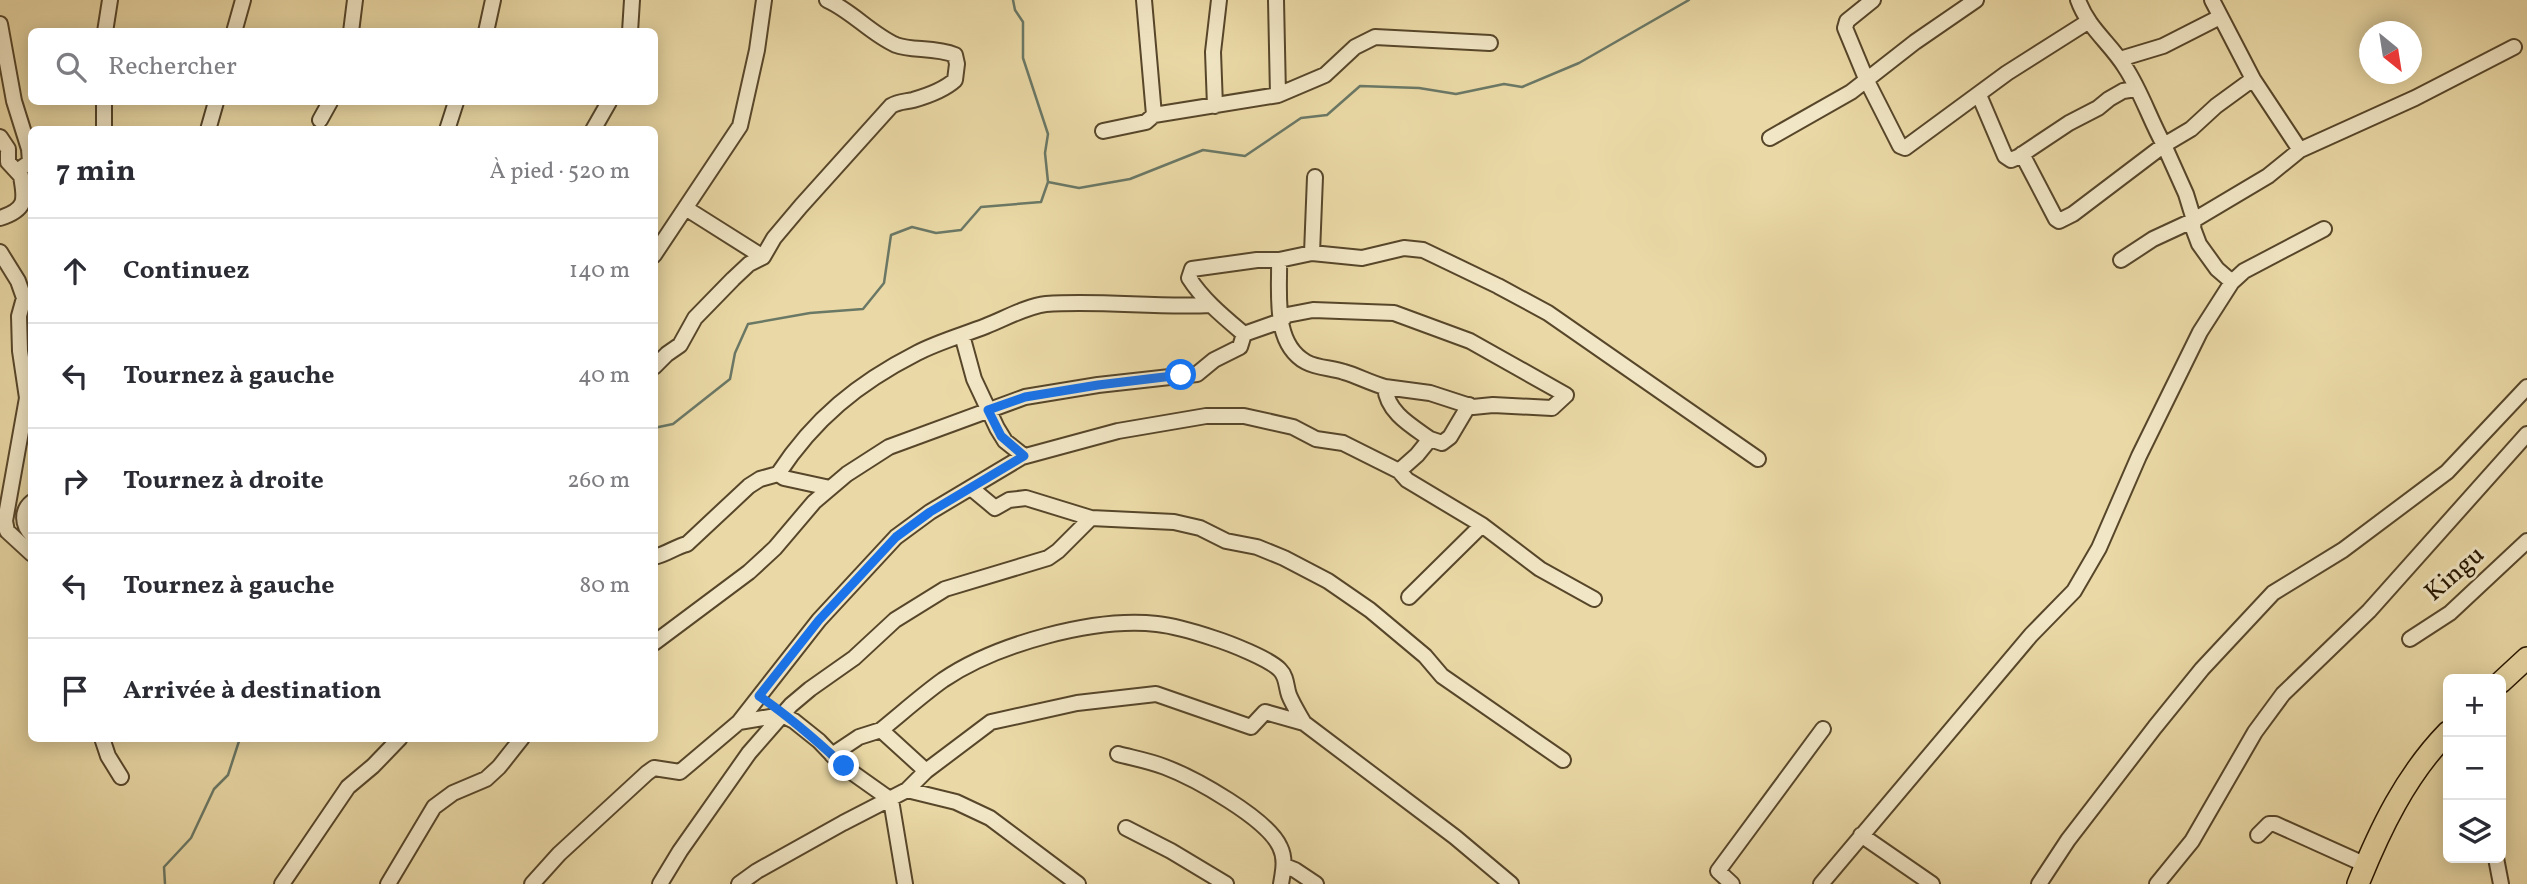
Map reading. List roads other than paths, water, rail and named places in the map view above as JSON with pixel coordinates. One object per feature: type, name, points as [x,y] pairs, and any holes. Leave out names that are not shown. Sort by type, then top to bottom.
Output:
[{"type":"highway","points":[[2506,677],[2527,658]]},
{"type":"highway","points":[[2362,874],[2382,827],[2412,777],[2443,737]]},
{"type":"street","points":[[106,28],[110,0]]},
{"type":"street","points":[[235,28],[243,0]]},
{"type":"street","points":[[352,28],[355,0]]},
{"type":"street","points":[[487,28],[493,0]]},
{"type":"street","points":[[630,28],[632,0]]},
{"type":"street","points":[[658,250],[740,126],[757,50],[764,0]]},
{"type":"street","points":[[658,363],[680,345],[695,318],[733,279],[749,264],[763,257],[774,238],[801,206],[891,106],[937,91],[955,80],[957,64],[954,55],[941,50],[894,44],[827,0]]},
{"type":"street","points":[[1144,0],[1154,115]]},
{"type":"street","points":[[1215,106],[1213,52],[1219,0]]},
{"type":"street","points":[[1276,0],[1278,95]]},
{"type":"street","points":[[1873,0],[1845,24],[1846,31],[1867,81],[1900,146],[1905,148],[2007,73],[2089,21]]},
{"type":"street","points":[[1770,138],[1867,81],[1915,42],[1976,0]]},
{"type":"street","points":[[2095,0],[2079,3],[2096,33],[2120,59],[2136,89],[2186,194],[2194,220],[2193,228],[2206,257],[2232,282]]},
{"type":"street","points":[[2212,0],[2253,79],[2300,150]]},
{"type":"street","points":[[2120,59],[2162,47],[2220,16]]},
{"type":"street","points":[[0,24],[3,53],[14,101],[28,144]]},
{"type":"street","points":[[1103,131],[1146,122],[1154,115],[1278,95],[1325,75],[1355,47],[1375,37],[1490,43]]},
{"type":"street","points":[[2121,260],[2153,239],[2194,220],[2268,177],[2300,150],[2415,98],[2514,47]]},
{"type":"street","points":[[2022,154],[2039,190],[2059,220],[2073,214],[2164,145],[2192,129],[2216,106],[2253,79]]},
{"type":"street","points":[[1979,95],[2005,156],[2011,160],[2123,91],[2136,89]]},
{"type":"street","points":[[104,105],[104,126]]},
{"type":"street","points":[[209,126],[215,105]]},
{"type":"street","points":[[320,120],[328,105]]},
{"type":"street","points":[[448,126],[455,105]]},
{"type":"street","points":[[595,126],[607,105]]},
{"type":"street","points":[[0,136],[8,149],[8,163],[20,175]]},
{"type":"street","points":[[0,218],[12,214],[22,205],[24,195],[20,169],[28,163]]},
{"type":"street","points":[[1312,253],[1315,177]]},
{"type":"street","points":[[687,209],[763,257]]},
{"type":"street","points":[[1821,884],[2031,635],[2074,591],[2099,548],[2139,456],[2200,332],[2232,282],[2244,271],[2323,229]]},
{"type":"street","points":[[1244,334],[1211,305],[1189,278],[1192,269],[1279,260],[1312,253],[1362,258],[1404,248],[1423,250],[1548,313],[1758,459]]},
{"type":"street","points":[[0,252],[18,281],[24,298],[19,316],[20,351],[27,398],[5,522],[7,531],[28,550]]},
{"type":"street","points":[[1244,334],[1281,321],[1287,315],[1313,310],[1394,313],[1470,341],[1566,395],[1552,408],[1469,405],[1430,393],[1385,387],[1346,372],[1307,363],[1290,347],[1283,334],[1281,321],[1279,260]]},
{"type":"street","points":[[658,555],[687,544],[748,486],[778,474],[818,421],[843,399],[918,352],[1043,304],[1116,302],[1190,307],[1211,305]]},
{"type":"street","points":[[658,640],[749,572],[830,488],[889,447],[1025,397],[1098,385],[1197,374],[1214,360],[1240,347],[1244,334]]},
{"type":"street","points":[[962,335],[974,379],[1001,436],[1024,456]]},
{"type":"street","points":[[1385,387],[1392,410],[1424,435],[1442,443],[1450,437],[1469,405]]},
{"type":"street","points":[[2039,884],[2068,841],[2155,727],[2202,669],[2273,593],[2343,550],[2446,472],[2527,387]]},
{"type":"street","points":[[532,884],[559,854],[647,773],[654,768],[680,772],[739,722],[819,620],[896,537],[930,512],[1024,456],[1118,431],[1206,416],[1244,416],[1293,427],[1316,439],[1343,443],[1399,471],[1407,480],[1482,525],[1540,569],[1594,599]]},
{"type":"street","points":[[2157,884],[2192,841],[2255,732],[2283,694],[2369,611],[2527,434]]},
{"type":"street","points":[[1399,471],[1424,435]]},
{"type":"street","points":[[778,474],[830,488]]},
{"type":"street","points":[[971,488],[995,508],[1009,500],[1026,498],[1091,518],[1189,524],[1226,541],[1257,547],[1284,558],[1328,581],[1370,610],[1425,656],[1443,676],[1563,760]]},
{"type":"street","points":[[28,507],[23,520],[28,528]]},
{"type":"street","points":[[660,884],[733,773],[782,715],[810,689],[854,658],[895,621],[930,597],[963,583],[1048,558],[1091,518]]},
{"type":"street","points":[[1409,597],[1482,525]]},
{"type":"street","name":"Kingu","points":[[2410,639],[2450,613],[2527,541]]},
{"type":"street","points":[[832,755],[859,737],[881,730],[944,679],[990,656],[1023,642],[1066,631],[1125,623],[1186,629],[1232,644],[1278,668],[1304,723]]},
{"type":"street","points":[[739,884],[757,871],[843,823],[908,790],[926,771],[991,722],[1100,700],[1156,694],[1251,727],[1265,712],[1304,723],[1455,837],[1511,884]]},
{"type":"street","points":[[759,696],[782,715],[800,725],[866,784],[891,800],[905,884]]},
{"type":"street","points":[[739,722],[782,715]]},
{"type":"street","points":[[1732,884],[1718,871],[1823,729]]},
{"type":"street","points":[[881,730],[926,771]]},
{"type":"street","points":[[103,742],[108,756],[121,777]]},
{"type":"street","points":[[282,884],[348,787],[396,742]]},
{"type":"street","points":[[388,884],[434,807],[453,793],[486,779],[519,742]]},
{"type":"street","points":[[1118,754],[1164,766],[1182,774],[1239,808],[1281,847],[1284,866],[1281,884]]},
{"type":"street","points":[[908,790],[956,802],[990,818],[1078,884]]},
{"type":"street","points":[[2258,835],[2269,824],[2275,824],[2362,874]]},
{"type":"street","points":[[1126,828],[1226,884]]},
{"type":"street","points":[[1861,835],[1932,884]]},
{"type":"street","points":[[2498,863],[2501,884]]},
{"type":"street","points":[[1284,866],[1316,884]]},
{"type":"waterway","points":[[1013,0],[1015,10],[1023,22],[1023,58],[1048,134],[1045,153],[1048,182]]},
{"type":"waterway","points":[[658,427],[673,424],[730,379],[735,353],[748,324],[810,313],[863,309],[884,283],[891,235],[912,227],[936,233],[961,230],[981,207],[1041,202],[1048,182],[1079,188],[1130,179],[1203,150],[1245,156],[1301,118],[1327,115],[1360,86],[1419,88],[1456,94],[1504,84],[1522,87],[1579,63],[1689,0]]},
{"type":"waterway","points":[[165,884],[164,867],[191,838],[214,789],[228,775],[239,742]]}]
